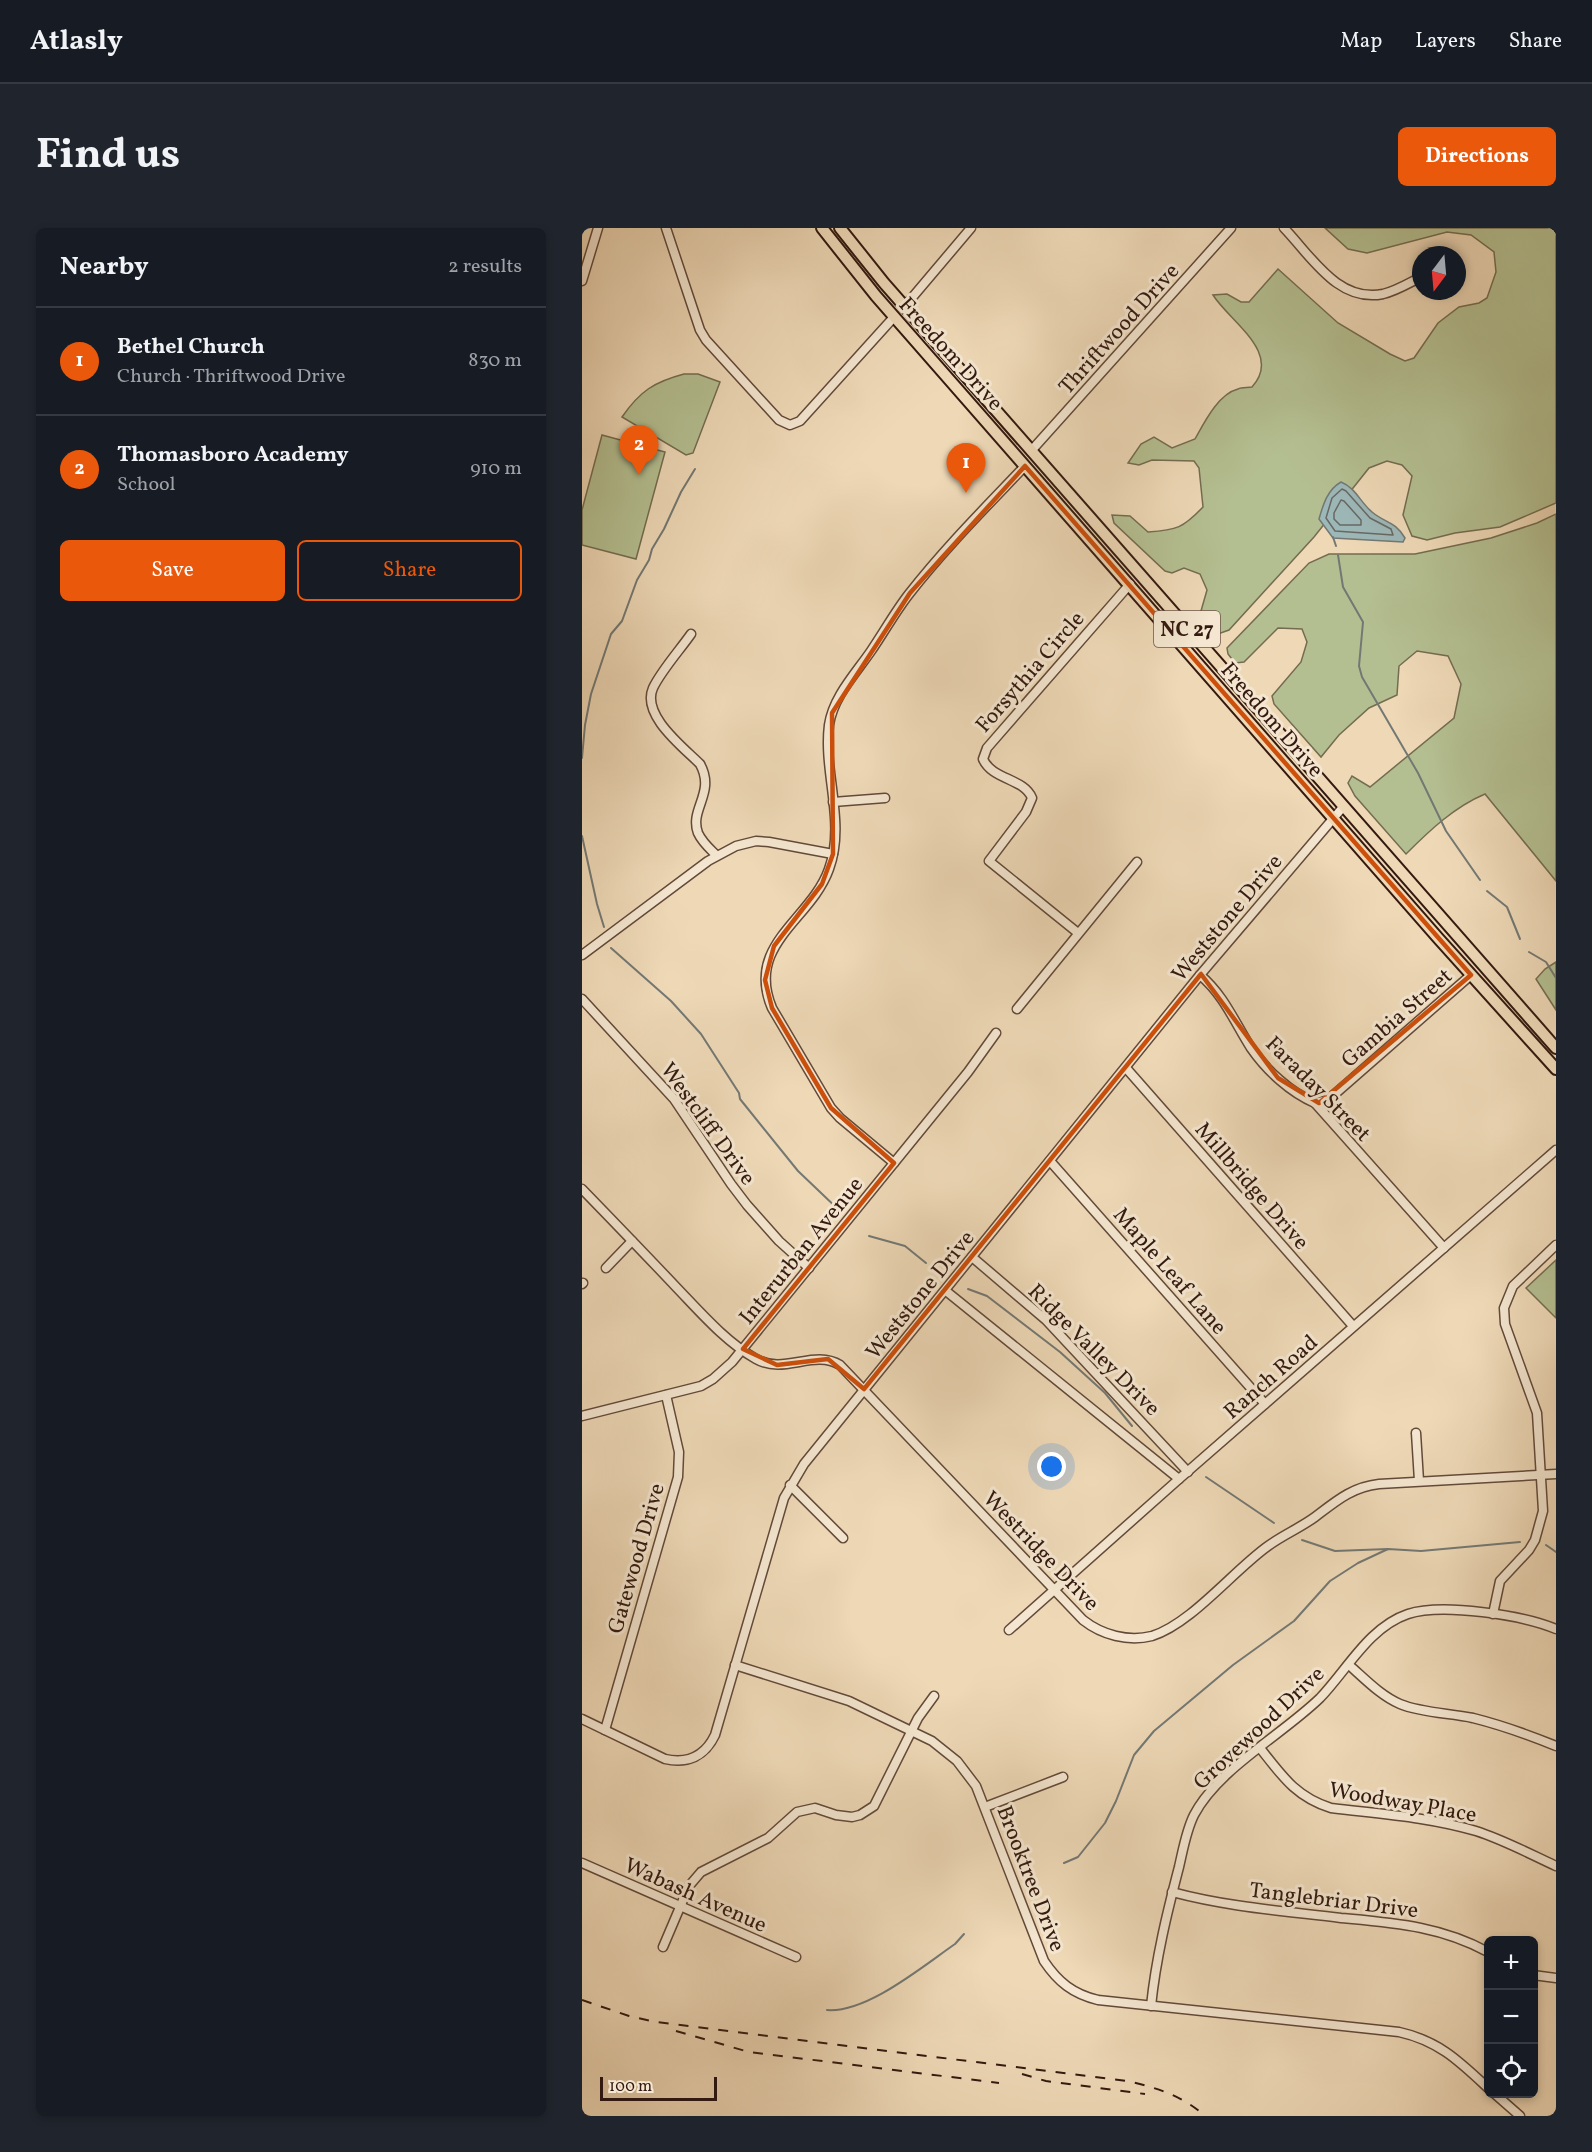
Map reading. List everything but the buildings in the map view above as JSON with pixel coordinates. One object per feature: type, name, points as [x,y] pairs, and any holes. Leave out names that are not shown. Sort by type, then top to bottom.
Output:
[{"type":"main road","name":"Freedom Drive","points":[[822,228],[894,317],[1556,1069]]},
{"type":"main road","name":"Freedom Drive","points":[[840,228],[1031,451],[1556,1048]]},
{"type":"main road","points":[[938,366],[945,368],[1016,447],[1031,451]]},
{"type":"main road","points":[[1025,466],[1042,474],[1116,556],[1122,562],[1130,564]]},
{"type":"street","points":[[582,281],[598,228]]},
{"type":"street","points":[[666,228],[699,330],[779,420],[790,425],[800,421],[894,317]]},
{"type":"street","points":[[905,306],[971,228]]},
{"type":"street","name":"Thriftwood Drive","points":[[1031,451],[1231,228]]},
{"type":"street","points":[[1284,228],[1334,282],[1350,291],[1369,295],[1384,294],[1412,281]]},
{"type":"street","points":[[894,1163],[831,1108],[768,998],[765,980],[768,959],[781,937],[822,884],[833,854],[835,834],[828,747],[829,725],[837,701],[910,593],[959,535],[1025,466]]},
{"type":"street","name":"Forsythia Circle","points":[[1078,933],[988,861],[1026,812],[1032,798],[1026,789],[989,769],[983,759],[984,752],[1130,584]]},
{"type":"street","points":[[691,634],[654,687],[651,703],[656,718],[704,772],[706,789],[696,824],[701,838],[716,855]]},
{"type":"street","points":[[833,802],[885,798]]},
{"type":"street","name":"Weststone Drive","points":[[582,1719],[665,1759],[680,1761],[699,1755],[711,1744],[780,1508],[790,1485],[804,1464],[1200,975],[1343,807]]},
{"type":"street","points":[[582,955],[716,855],[736,846],[756,841],[833,854]]},
{"type":"street","points":[[1017,1009],[1137,862]]},
{"type":"street","name":"Faraday Street","points":[[1200,975],[1218,993],[1253,1051],[1290,1089],[1315,1103],[1444,1248]]},
{"type":"street","name":"Gambia Street","points":[[1315,1103],[1328,1100],[1471,975]]},
{"type":"street","name":"Westcliff Drive","points":[[582,999],[674,1099],[747,1205],[779,1241],[809,1268]]},
{"type":"street","name":"Interurban Avenue","points":[[582,1416],[693,1389],[713,1379],[732,1362],[968,1072],[996,1033]]},
{"type":"street","name":"Millbridge Drive","points":[[1126,1068],[1353,1326]]},
{"type":"street","name":"Ranch Road","points":[[1009,1630],[1556,1150]]},
{"type":"street","name":"Maple Leaf Lane","points":[[1050,1161],[1265,1404]]},
{"type":"street","name":"Westridge Drive","points":[[582,1188],[705,1317],[757,1360],[777,1365],[821,1358],[840,1365],[1083,1620],[1099,1630],[1122,1637],[1152,1635],[1176,1624],[1266,1546],[1304,1524],[1339,1497],[1370,1485],[1556,1474]]},
{"type":"street","points":[[606,1268],[632,1241]]},
{"type":"street","points":[[1494,1614],[1500,1581],[1528,1550],[1539,1531],[1543,1511],[1537,1413],[1528,1382],[1505,1324],[1504,1308],[1513,1286],[1556,1245]]},
{"type":"street","name":"Ridge Valley Drive","points":[[972,1257],[1046,1320],[1188,1472]]},
{"type":"street","name":"Ridge Valley Drive","points":[[946,1291],[1179,1479]]},
{"type":"street","name":"Gatewood Drive","points":[[605,1730],[678,1477],[679,1452],[666,1395]]},
{"type":"street","points":[[1416,1433],[1419,1481]]},
{"type":"street","points":[[790,1485],[843,1538]]},
{"type":"street","name":"Grovewood Drive","points":[[1151,2006],[1156,1963],[1172,1892],[1190,1825],[1199,1806],[1214,1787],[1312,1705],[1376,1633],[1406,1615],[1428,1610],[1522,1618],[1556,1629]]},
{"type":"street","name":"Brooktree Drive","points":[[735,1665],[849,1701],[932,1742],[957,1761],[976,1786],[1044,1961],[1053,1975],[1065,1986],[1085,1997],[1406,2034],[1427,2040],[1443,2049],[1484,2085]]},
{"type":"street","points":[[1349,1665],[1386,1696],[1398,1703],[1412,1708],[1509,1728],[1556,1746]]},
{"type":"street","points":[[663,1947],[692,1881],[701,1872],[768,1838],[797,1812],[815,1808],[836,1815],[852,1817],[869,1810],[878,1800],[912,1731],[934,1696]]},
{"type":"street","name":"Woodway Place","points":[[1260,1748],[1294,1789],[1316,1803],[1331,1808],[1429,1820],[1457,1826],[1496,1838],[1556,1866]]},
{"type":"street","points":[[985,1807],[1063,1777]]},
{"type":"street","name":"Wabash Avenue","points":[[582,1863],[796,1957]]},
{"type":"street","name":"Tanglebriar Drive","points":[[1172,1892],[1226,1904],[1420,1927],[1449,1934],[1484,1950]]},
{"type":"street","points":[[1538,1976],[1556,1978]]},
{"type":"street","points":[[1500,2098],[1520,2116]]},
{"type":"highlighted area","points":[[1025,466],[1471,975],[1319,1103],[1278,1078],[1201,974],[864,1389],[828,1359],[777,1365],[743,1349],[894,1163],[831,1108],[772,1008],[765,980],[774,946],[822,884],[833,854],[832,713],[910,593]]},
{"type":"green space","points":[[1325,228],[1556,228],[1556,503],[1500,527],[1455,533],[1427,540],[1412,536],[1403,515],[1412,476],[1402,465],[1387,461],[1369,468],[1314,537],[1229,630],[1218,634],[1208,625],[1201,611],[1207,590],[1200,574],[1184,568],[1172,573],[1165,571],[1114,523],[1112,515],[1130,516],[1148,532],[1179,527],[1203,507],[1199,468],[1194,461],[1152,460],[1139,465],[1128,463],[1141,444],[1154,437],[1172,448],[1195,439],[1212,410],[1224,397],[1240,388],[1252,387],[1260,374],[1261,362],[1258,350],[1213,295],[1227,294],[1241,302],[1249,302],[1278,269],[1338,323],[1405,361],[1414,358],[1438,323],[1459,307],[1479,303],[1487,298],[1496,272],[1494,252],[1471,235],[1447,232],[1367,253],[1348,249]]},
{"type":"green space","points":[[684,374],[698,374],[720,382],[693,453],[686,455],[622,417],[635,400],[648,389],[664,380]]},
{"type":"green space","points":[[602,435],[665,452],[636,559],[582,545],[582,510]]},
{"type":"green space","points":[[1556,514],[1556,881],[1485,794],[1452,813],[1406,854],[1355,796],[1348,783],[1352,776],[1370,787],[1454,718],[1461,684],[1448,656],[1417,651],[1399,666],[1397,695],[1369,708],[1339,735],[1321,757],[1274,704],[1272,696],[1301,662],[1307,642],[1302,629],[1278,628],[1244,662],[1235,663],[1228,654],[1227,648],[1309,563],[1329,554],[1415,554],[1491,538],[1537,523]]},
{"type":"green space","points":[[1556,962],[1556,1010],[1536,979]]},
{"type":"green space","points":[[1556,1260],[1556,1318],[1526,1288]]},
{"type":"water","points":[[1341,482],[1354,491],[1372,512],[1394,525],[1405,538],[1403,542],[1333,538],[1319,519],[1329,494]]},
{"type":"waterway","points":[[582,758],[591,694],[611,634],[622,621],[637,580],[695,469]]},
{"type":"waterway","points":[[1333,537],[1336,546]]},
{"type":"waterway","points":[[1338,555],[1343,587],[1363,622],[1359,666],[1362,677],[1418,773],[1446,831],[1480,880]]},
{"type":"waterway","points":[[582,836],[604,927]]},
{"type":"waterway","points":[[1487,891],[1507,907],[1520,939]]},
{"type":"waterway","points":[[611,948],[671,1001],[701,1034],[739,1093],[740,1099],[798,1171],[841,1212]]},
{"type":"waterway","points":[[1529,952],[1546,962],[1556,978]]},
{"type":"waterway","points":[[869,1236],[905,1246],[926,1263]]},
{"type":"waterway","points":[[968,1289],[987,1296],[1060,1352],[1105,1393],[1132,1426]]},
{"type":"waterway","points":[[1206,1477],[1274,1523]]},
{"type":"waterway","points":[[1302,1540],[1335,1551],[1388,1549],[1421,1551],[1520,1542]]},
{"type":"waterway","points":[[1546,1545],[1556,1552]]},
{"type":"waterway","points":[[1064,1863],[1078,1857],[1105,1823],[1134,1755],[1154,1731],[1233,1665],[1294,1621],[1330,1581],[1358,1563],[1388,1549]]},
{"type":"waterway","points":[[827,2010],[843,2009],[877,1996],[927,1964],[955,1944],[964,1934]]},
{"type":"railway","points":[[582,2000],[629,2016],[656,2022],[1127,2081],[1168,2093],[1205,2116]]},
{"type":"railway","points":[[676,2031],[749,2052],[999,2083]]},
{"type":"railway","points":[[1022,2074],[1046,2081],[1145,2094]]},
{"type":"place","name":"Thomasboro Academy","points":[[639,475]]},
{"type":"place","name":"Bethel Church","points":[[966,493]]}]
